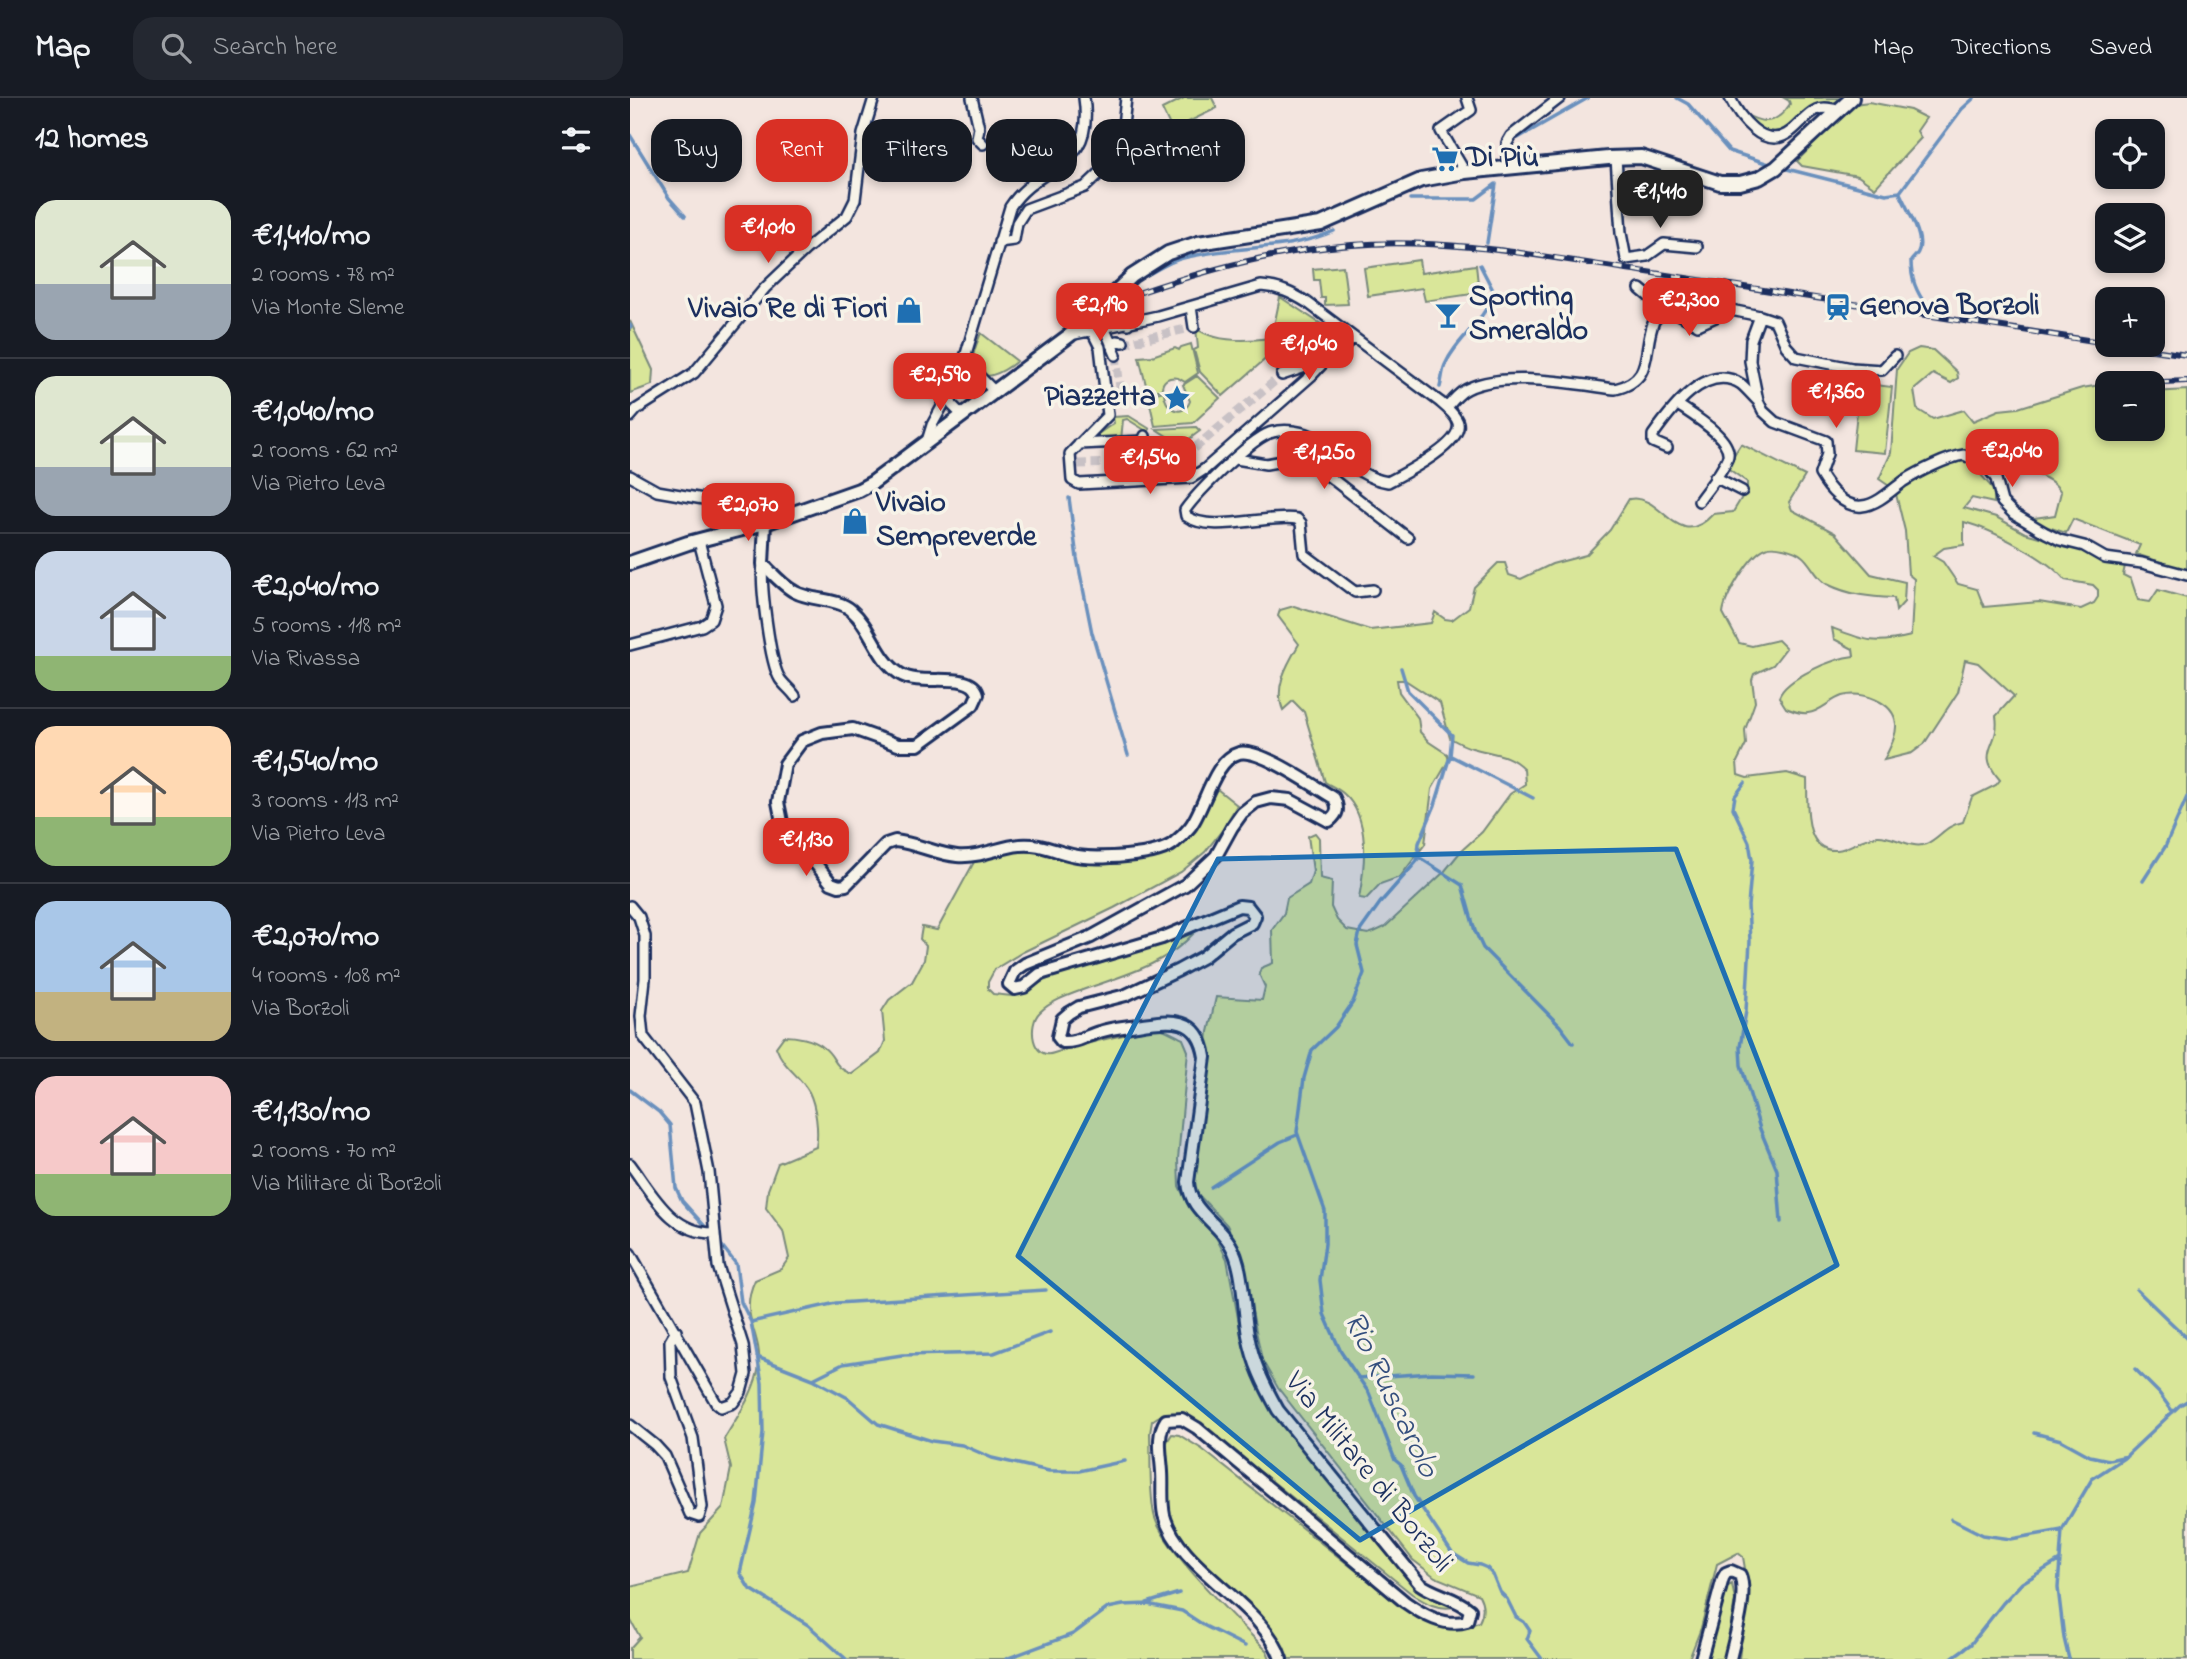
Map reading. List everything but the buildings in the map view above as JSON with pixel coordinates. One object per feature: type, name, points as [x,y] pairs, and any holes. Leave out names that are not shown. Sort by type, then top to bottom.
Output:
[{"type":"main road","points":[[630,563],[762,524],[859,490],[1070,335],[1142,269],[1159,257],[1187,246],[1321,224],[1421,180],[1465,172],[1641,157],[1720,183],[1749,181],[1779,165],[1852,98]]},
{"type":"street","points":[[630,416],[694,373],[765,288],[846,216],[855,200],[863,134],[874,98]]},
{"type":"street","points":[[972,98],[979,128],[977,138],[983,144]]},
{"type":"street","points":[[927,441],[965,354],[1006,218],[1018,196],[1067,159],[1079,146],[1085,127],[1084,98]]},
{"type":"street","points":[[999,242],[1014,240],[1017,223],[1026,209],[1085,187],[1097,177],[1118,146],[1122,135],[1126,98]]},
{"type":"street","points":[[1465,172],[1441,131],[1471,110],[1467,98]]},
{"type":"street","points":[[1507,168],[1507,143],[1511,136],[1560,98]]},
{"type":"street","points":[[1730,98],[1748,124],[1771,138],[1788,134],[1816,110],[1838,110]]},
{"type":"street","points":[[1616,158],[1626,259],[1647,256],[1664,244],[1697,247]]},
{"type":"street","points":[[1070,335],[1128,324],[1261,286],[1272,286],[1292,293],[1447,408],[1458,421],[1458,428],[1445,448],[1388,482],[1375,480],[1364,474],[1312,436],[1294,432],[1271,432],[1202,489],[1185,510],[1186,516],[1191,520],[1240,523],[1297,519],[1301,523],[1304,554],[1355,592],[1373,590]]},
{"type":"street","points":[[1640,289],[1698,325],[1731,310],[1775,321],[1786,346],[1796,357],[1852,368],[1882,370],[1895,356]]},
{"type":"street","points":[[1113,295],[1128,324]]},
{"type":"street","points":[[1191,307],[1194,327]]},
{"type":"street","points":[[1447,408],[1462,392],[1472,387],[1507,381],[1535,380],[1615,389],[1624,387],[1632,383],[1644,369],[1654,321],[1659,315],[1670,310]]},
{"type":"street","points":[[1758,401],[1750,361],[1751,341],[1760,316]]},
{"type":"street","points":[[1104,327],[1116,355]]},
{"type":"street","points":[[1091,329],[1100,347],[1108,415],[1070,454],[1072,480],[1079,484],[1191,478],[1205,469],[1353,338]]},
{"type":"street","points":[[1111,345],[1117,341],[1123,342]]},
{"type":"street","points":[[965,354],[968,364],[994,391]]},
{"type":"street","points":[[1282,376],[1325,360]]},
{"type":"street","points":[[949,394],[964,379],[979,377]]},
{"type":"street","points":[[1667,448],[1653,442],[1652,437],[1678,405],[1705,382],[1721,378],[1740,384],[1758,401],[1769,418],[1826,441],[1827,454],[1820,474],[1844,501],[1852,505],[1872,503],[1907,479],[1942,462],[1964,456],[1987,466],[1996,479],[2002,502],[2014,514],[2046,533],[2084,546],[2105,558],[2142,563],[2187,575]]},
{"type":"street","points":[[949,394],[952,405],[962,415]]},
{"type":"street","points":[[1678,405],[1703,422],[1727,446],[1728,459],[1699,501]]},
{"type":"street","points":[[1077,446],[1143,441],[1145,436]]},
{"type":"street","points":[[1077,446],[1078,464]]},
{"type":"street","points":[[1236,459],[1266,464],[1299,458],[1308,460],[1408,538]]},
{"type":"street","points":[[630,476],[657,491],[744,506],[762,524],[761,580],[774,664],[780,678],[795,696]]},
{"type":"street","points":[[1715,477],[1742,491]]},
{"type":"street","points":[[630,645],[702,626],[711,620],[716,605],[699,541]]},
{"type":"street","name":"Via Militare di Borzoli","points":[[762,564],[794,592],[849,608],[860,621],[878,653],[900,674],[923,681],[967,681],[977,689],[977,698],[972,705],[918,745],[905,746],[859,730],[841,729],[802,741],[789,756],[778,794],[779,817],[820,871],[835,885],[846,885],[886,844],[895,841],[961,856],[1018,845],[1045,846],[1074,856],[1153,852],[1172,845],[1191,826],[1219,769],[1239,753],[1270,760],[1334,798],[1338,806],[1337,813],[1329,821],[1290,800],[1271,798],[1256,802],[1237,820],[1216,856],[1185,885],[1091,937],[1025,964],[1014,971],[1009,984],[1015,989],[1024,987],[1041,974],[1162,938],[1239,906],[1248,907],[1255,916],[1252,923],[1232,933],[1203,957],[1179,970],[1126,995],[1079,1007],[1069,1013],[1062,1019],[1058,1037],[1062,1042],[1070,1043],[1100,1031],[1175,1020],[1194,1030],[1203,1042],[1205,1057],[1188,1182],[1189,1196],[1230,1244],[1238,1269],[1254,1362],[1261,1379],[1278,1410],[1420,1584],[1433,1593],[1465,1605],[1470,1610],[1467,1621],[1463,1623],[1427,1617],[1405,1602],[1188,1422],[1172,1418],[1166,1420],[1160,1439],[1163,1507],[1169,1528],[1195,1562],[1270,1638],[1281,1659]]},
{"type":"street","points":[[630,906],[639,917],[645,936],[645,979],[641,1016],[643,1036],[695,1103],[709,1172],[718,1265],[739,1331],[745,1367],[743,1387],[733,1403],[721,1406],[716,1403],[630,1254]]},
{"type":"street","points":[[630,1164],[668,1216],[686,1228],[702,1233],[715,1233]]},
{"type":"street","points":[[630,1425],[656,1445],[665,1456],[688,1510],[693,1517],[699,1517],[702,1507],[694,1438],[671,1377],[670,1341],[676,1331]]},
{"type":"street","points":[[1701,1659],[1723,1578],[1726,1573],[1731,1572],[1740,1575],[1743,1583],[1740,1615],[1730,1659]]},
{"type":"highlighted area","points":[[1676,849],[1837,1265],[1360,1540],[1018,1256],[1218,859]]},
{"type":"green space","points":[[1184,98],[1212,98],[1217,108],[1194,119],[1167,119],[1162,109]]},
{"type":"green space","points":[[1784,98],[1846,98],[1815,106],[1776,135],[1758,127],[1745,114],[1764,121],[1775,119],[1790,104]]},
{"type":"green space","points":[[1869,102],[1910,110],[1926,118],[1917,131],[1921,138],[1875,188],[1858,176],[1802,166],[1797,161],[1854,104]]},
{"type":"green space","points":[[1419,260],[1421,273],[1476,265],[1479,293],[1425,301],[1422,288],[1368,296],[1364,268]]},
{"type":"green space","points":[[1343,266],[1348,304],[1325,305],[1325,298],[1321,298],[1319,280],[1314,280],[1313,269]]},
{"type":"green space","points":[[1280,297],[1333,332],[1336,342],[1329,350],[1311,358],[1273,331]]},
{"type":"green space","points":[[630,321],[653,370],[652,385],[630,393]]},
{"type":"green space","points":[[1196,328],[1222,339],[1271,338],[1270,355],[1223,396],[1200,372],[1194,350],[1198,348]]},
{"type":"green space","points":[[981,333],[1017,361],[999,373],[985,376],[980,374],[975,369],[973,357]]},
{"type":"green space","points":[[1191,344],[1198,373],[1185,382],[1178,378],[1169,378],[1163,383],[1162,389],[1148,393],[1139,357],[1152,356],[1175,348],[1179,350]]},
{"type":"green space","points":[[1919,348],[1933,350],[1957,372],[1958,378],[1951,383],[1933,374],[1914,390],[1917,409],[1933,419],[1964,410],[1973,421],[1999,410],[2018,408],[2095,386],[2095,441],[2165,441],[2165,391],[2187,390],[2187,571],[2136,554],[2140,545],[2073,519],[2066,533],[2039,524],[2034,518],[2055,515],[2061,492],[2051,481],[2012,467],[1987,454],[1977,462],[1976,469],[1994,490],[1994,503],[1972,498],[1964,508],[1996,517],[2025,533],[2075,547],[2105,563],[2125,566],[2123,575],[2131,579],[2138,600],[2150,602],[2158,590],[2187,598],[2187,1659],[1739,1659],[1748,1586],[1743,1557],[1738,1553],[1717,1564],[1701,1628],[1689,1659],[1286,1659],[1270,1631],[1178,1537],[1168,1517],[1165,1445],[1172,1434],[1179,1435],[1202,1449],[1402,1607],[1439,1624],[1459,1626],[1479,1622],[1483,1605],[1479,1595],[1435,1577],[1413,1560],[1278,1388],[1262,1360],[1240,1252],[1227,1225],[1194,1190],[1208,1032],[1216,997],[1262,1000],[1265,987],[1259,974],[1261,968],[1273,963],[1272,930],[1284,913],[1287,898],[1309,884],[1313,871],[1308,836],[1315,833],[1319,838],[1320,878],[1332,881],[1331,907],[1337,920],[1347,930],[1368,934],[1385,927],[1444,872],[1461,851],[1482,832],[1510,794],[1525,784],[1524,769],[1512,760],[1466,746],[1450,738],[1440,703],[1405,680],[1397,680],[1399,692],[1418,718],[1420,732],[1447,754],[1449,760],[1432,789],[1425,844],[1400,877],[1380,884],[1366,899],[1359,898],[1364,843],[1359,816],[1344,794],[1325,782],[1304,712],[1293,701],[1283,710],[1280,701],[1283,676],[1299,644],[1278,616],[1280,610],[1294,606],[1370,630],[1431,623],[1435,612],[1452,620],[1469,607],[1474,587],[1498,563],[1505,563],[1509,575],[1521,579],[1552,564],[1586,555],[1610,530],[1629,499],[1641,499],[1679,525],[1689,528],[1700,525],[1713,514],[1733,512],[1747,489],[1747,482],[1726,467],[1741,444],[1805,476],[1789,502],[1792,510],[1835,533],[1871,574],[1905,582],[1904,602],[1896,611],[1894,598],[1860,595],[1827,584],[1802,556],[1790,550],[1770,547],[1753,558],[1733,587],[1723,613],[1739,643],[1752,646],[1778,640],[1786,648],[1773,665],[1754,674],[1752,680],[1755,702],[1745,730],[1746,744],[1737,762],[1738,775],[1747,778],[1787,773],[1807,779],[1809,824],[1812,835],[1826,849],[1842,849],[1878,836],[1915,845],[1926,844],[1951,826],[1963,822],[1972,797],[1996,785],[2000,780],[1989,762],[1990,748],[1997,726],[1996,716],[2014,696],[1978,663],[1965,660],[1958,692],[1924,744],[1912,753],[1884,760],[1894,738],[1896,724],[1894,716],[1883,704],[1867,697],[1850,695],[1842,696],[1812,712],[1802,713],[1786,708],[1779,697],[1783,690],[1801,676],[1854,656],[1853,649],[1834,639],[1832,628],[1879,641],[1911,636],[1914,579],[1908,574],[1905,531],[1895,490],[1879,479],[1891,453],[1897,369],[1908,353]],"holes":[[[1964,522],[2003,538],[2046,563],[2065,580],[2093,585],[2098,590],[2098,597],[2094,603],[2081,609],[2039,602],[1984,607],[1977,589],[1958,584],[1943,562],[1933,556],[1944,548],[1964,545]]]},
{"type":"green space","points":[[1197,376],[1220,398],[1193,423],[1155,426],[1148,395],[1164,391],[1170,407],[1183,410],[1190,401],[1183,385]]},
{"type":"green space","points":[[1860,383],[1892,387],[1885,453],[1853,450]]},
{"type":"green space","points":[[1129,416],[1150,429],[1148,432],[1127,419],[1123,420],[1121,440],[1098,442],[1098,434],[1114,423],[1113,417]]},
{"type":"green space","points":[[1196,427],[1200,431],[1181,445],[1156,429]]},
{"type":"green space","points":[[1217,789],[1237,805],[1205,852],[1181,872],[1023,952],[995,969],[988,982],[988,989],[993,994],[1012,996],[1073,967],[1195,932],[1172,952],[1146,967],[1050,1004],[1036,1018],[1033,1032],[1036,1047],[1047,1054],[1054,1053],[1153,1028],[1183,1039],[1188,1051],[1178,1159],[1179,1186],[1189,1207],[1215,1235],[1227,1259],[1241,1334],[1262,1390],[1301,1446],[1383,1549],[1425,1594],[1454,1607],[1437,1607],[1412,1594],[1262,1473],[1185,1415],[1172,1413],[1152,1421],[1151,1495],[1154,1514],[1171,1546],[1186,1565],[1267,1651],[1270,1659],[630,1659],[630,1648],[640,1637],[630,1619],[630,1587],[688,1573],[700,1533],[723,1508],[731,1468],[724,1439],[750,1394],[759,1365],[750,1314],[750,1293],[755,1280],[781,1269],[789,1258],[783,1231],[766,1208],[768,1190],[778,1163],[816,1147],[816,1119],[809,1092],[783,1061],[776,1047],[784,1036],[809,1040],[823,1047],[837,1065],[852,1074],[880,1053],[885,1041],[882,1011],[889,1000],[912,982],[924,960],[926,946],[920,939],[922,927],[937,930],[974,862],[1013,852],[1030,851],[1076,859],[1138,861],[1174,852],[1196,830]]},
{"type":"green space","points":[[1732,1584],[1735,1600],[1725,1659],[1706,1659],[1728,1586]]},
{"type":"waterway","name":"Rio Ruscarolo","points":[[1518,138],[1588,98]]},
{"type":"waterway","name":"Rio Ruscarolo","points":[[1677,98],[1688,104],[1729,151],[1772,165]]},
{"type":"waterway","name":"Rio Ruscarolo","points":[[1783,168],[1886,194],[1900,192],[1962,109],[1974,98]]},
{"type":"waterway","points":[[630,135],[669,198],[685,216]]},
{"type":"waterway","points":[[1410,199],[1476,199],[1496,184]]},
{"type":"waterway","name":"Rio Ruscarolo","points":[[1487,243],[1496,184]]},
{"type":"waterway","points":[[1900,193],[1919,239],[1920,246],[1911,261],[1911,267],[1915,285],[1926,305]]},
{"type":"waterway","points":[[1143,277],[1183,258],[1297,242],[1334,231]]},
{"type":"waterway","name":"Rio Ruscarolo","points":[[1440,387],[1450,356],[1484,313],[1494,292],[1480,265]]},
{"type":"waterway","points":[[1069,498],[1077,558],[1092,633],[1128,755]]},
{"type":"waterway","name":"Rio Ruscarolo","points":[[1401,668],[1408,691],[1452,735],[1450,756],[1435,805],[1419,843],[1417,861],[1380,903],[1360,931],[1357,945],[1364,973],[1353,1002],[1336,1027],[1312,1050],[1304,1078],[1297,1132],[1325,1211],[1325,1244],[1320,1280],[1324,1314],[1341,1352],[1369,1393],[1395,1460],[1401,1465],[1414,1496],[1452,1553],[1468,1563],[1487,1568],[1493,1575],[1516,1617],[1524,1622],[1530,1631],[1527,1639],[1542,1659]]},
{"type":"waterway","points":[[1451,756],[1533,798]]},
{"type":"waterway","points":[[1745,783],[1735,796],[1733,808],[1749,842],[1752,860],[1748,906],[1750,941],[1746,1011],[1740,1047],[1741,1065],[1760,1129],[1777,1170],[1781,1222]]},
{"type":"waterway","points":[[2143,881],[2165,847],[2187,797]]},
{"type":"waterway","points":[[1417,856],[1462,885],[1475,931],[1483,948],[1560,1026],[1573,1043]]},
{"type":"waterway","points":[[630,1090],[659,1112],[670,1125],[676,1188],[682,1201],[709,1231]]},
{"type":"waterway","points":[[1211,1187],[1280,1142],[1297,1135]]},
{"type":"waterway","points":[[719,1242],[736,1264],[741,1302],[751,1322],[762,1383],[763,1432],[756,1503],[740,1573],[749,1588],[808,1625],[846,1659]]},
{"type":"waterway","points":[[751,1322],[836,1303],[1046,1290]]},
{"type":"waterway","points":[[2137,1290],[2187,1338]]},
{"type":"waterway","points":[[813,1379],[843,1364],[902,1355],[994,1353],[1050,1332]]},
{"type":"waterway","points":[[757,1357],[813,1379],[848,1398],[878,1424],[932,1441],[962,1445],[992,1458],[1049,1471],[1079,1471],[1125,1461]]},
{"type":"waterway","points":[[2135,1369],[2173,1412]]},
{"type":"waterway","points":[[1358,1378],[1432,1373],[1474,1374]]},
{"type":"waterway","points":[[2069,1659],[2058,1588],[2062,1530],[2092,1479],[2124,1458],[2187,1401]]},
{"type":"waterway","points":[[2034,1433],[2061,1440],[2090,1456],[2109,1460],[2127,1456]]},
{"type":"waterway","points":[[1951,1519],[1983,1535],[2011,1539],[2062,1530]]},
{"type":"waterway","points":[[1950,1659],[1971,1644],[2022,1583],[2060,1560]]},
{"type":"waterway","points":[[1147,1603],[1179,1593]]},
{"type":"waterway","points":[[1006,1659],[1073,1634],[1108,1608],[1123,1605],[1147,1604],[1182,1611],[1245,1646]]},
{"type":"tunnel","points":[[1123,342],[1194,327]]},
{"type":"tunnel","points":[[1116,355],[1120,388]]},
{"type":"tunnel","points":[[1078,464],[1178,462],[1282,375]]},
{"type":"railway","points":[[1141,292],[1219,268],[1298,251],[1352,245],[1426,244],[1537,255],[2095,341]]},
{"type":"railway","points":[[2165,352],[2187,355]]},
{"type":"railway","points":[[2165,382],[2187,381]]},
{"type":"place","name":"Di Più","points":[[1445,159]]},
{"type":"place","name":"Genova Borzoli","points":[[1838,307]]},
{"type":"place","name":"Vivaio Re di Fiori","points":[[909,310]]},
{"type":"place","name":"Sporting Smeraldo","points":[[1448,315]]},
{"type":"place","name":"Piazzetta","points":[[1177,398]]},
{"type":"place","name":"Vivaio Sempreverde","points":[[855,521]]}]
